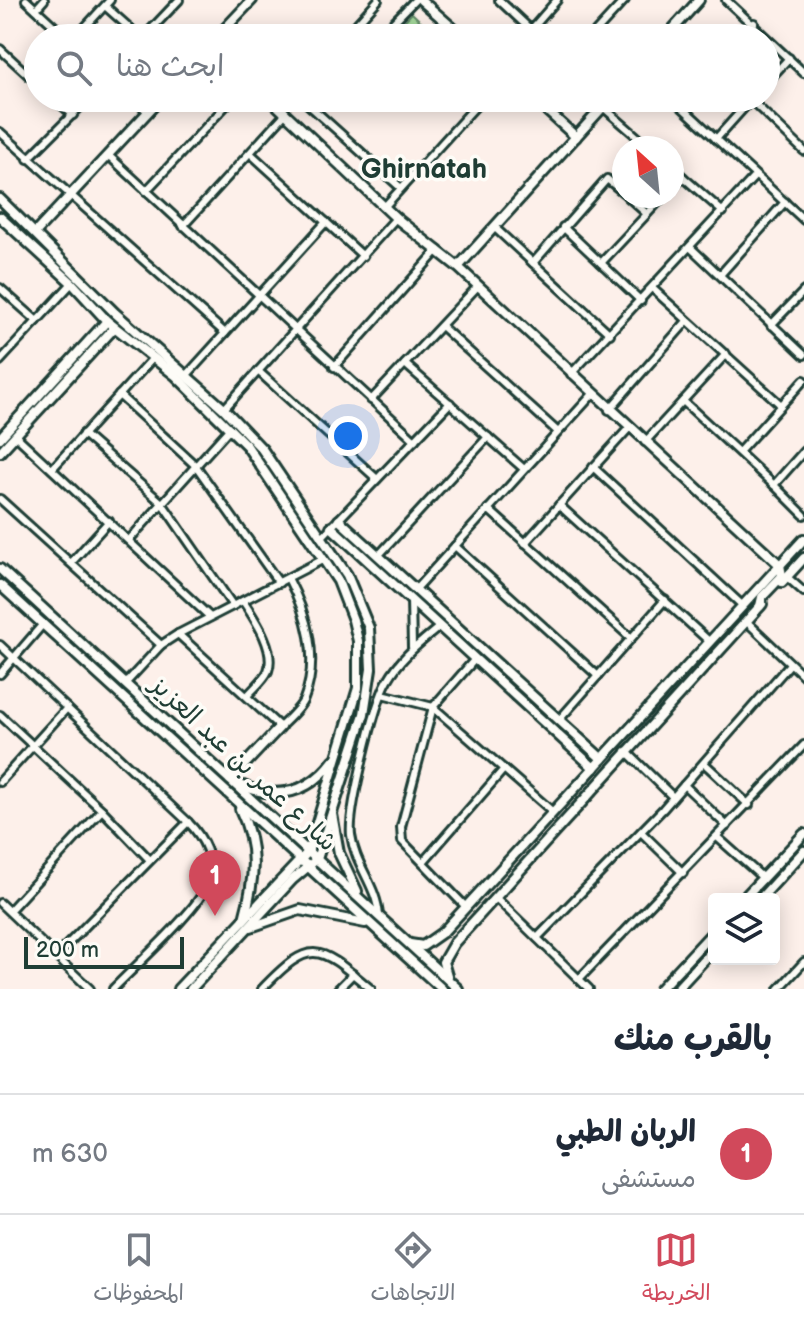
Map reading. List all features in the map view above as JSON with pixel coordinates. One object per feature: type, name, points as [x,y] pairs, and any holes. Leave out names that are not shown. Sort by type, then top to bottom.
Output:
[{"type":"street","points":[[26,0],[52,24]]},
{"type":"street","points":[[36,9],[44,0]]},
{"type":"street","points":[[156,24],[179,0]]},
{"type":"street","points":[[229,24],[252,0]]},
{"type":"street","points":[[358,23],[378,0]]},
{"type":"street","points":[[392,24],[418,0],[447,24]]},
{"type":"street","points":[[499,0],[525,24]]},
{"type":"street","points":[[536,24],[557,0]]},
{"type":"street","points":[[603,24],[625,0]]},
{"type":"street","points":[[678,24],[699,0]]},
{"type":"street","points":[[726,0],[754,23]]},
{"type":"street","points":[[88,24],[107,3],[128,24]]},
{"type":"street","points":[[780,49],[804,73]]},
{"type":"street","points":[[0,50],[24,71]]},
{"type":"street","points":[[780,68],[789,58]]},
{"type":"street","points":[[70,112],[73,115]]},
{"type":"street","points":[[28,159],[76,112]]},
{"type":"street","points":[[36,232],[148,112]]},
{"type":"street","points":[[146,191],[220,112]]},
{"type":"street","points":[[183,226],[283,112]]},
{"type":"street","points":[[285,112],[386,205],[396,218],[458,267],[592,395],[780,565],[782,576],[762,597],[760,606]]},
{"type":"street","points":[[317,112],[401,188]]},
{"type":"street","points":[[386,205],[470,112]]},
{"type":"street","points":[[549,112],[576,137]]},
{"type":"street","points":[[458,267],[598,112]]},
{"type":"street","points":[[609,112],[636,136]]},
{"type":"street","points":[[687,112],[804,220]]},
{"type":"street","points":[[716,139],[740,112]]},
{"type":"street","points":[[765,112],[804,151]]},
{"type":"street","points":[[0,132],[225,333]]},
{"type":"street","points":[[250,153],[363,256]]},
{"type":"street","points":[[108,155],[257,297],[415,440]]},
{"type":"street","points":[[571,374],[755,176]]},
{"type":"street","points":[[684,178],[723,212]]},
{"type":"street","points":[[533,263],[607,179],[612,183]]},
{"type":"street","points":[[0,199],[115,313],[224,409],[262,449],[356,591],[371,646],[364,714],[317,859],[304,864]]},
{"type":"street","points":[[720,275],[785,202]]},
{"type":"street","points":[[640,208],[647,214]]},
{"type":"street","points":[[601,263],[653,208]]},
{"type":"street","points":[[0,217],[72,283],[111,325],[153,358],[230,428],[272,480],[324,559],[346,598],[358,641],[358,688],[304,864],[191,989]]},
{"type":"street","points":[[224,409],[396,218]]},
{"type":"street","points":[[187,375],[326,222]]},
{"type":"street","points":[[494,227],[610,334]]},
{"type":"street","points":[[563,227],[641,301]]},
{"type":"street","points":[[691,248],[804,355]]},
{"type":"street","points":[[334,367],[439,250]]},
{"type":"street","points":[[1,359],[72,283]]},
{"type":"street","points":[[371,400],[478,286]]},
{"type":"street","points":[[0,288],[37,321]]},
{"type":"street","points":[[653,289],[781,405]]},
{"type":"street","points":[[771,325],[804,292]]},
{"type":"street","points":[[609,410],[687,321]]},
{"type":"street","points":[[0,452],[11,432],[111,325]]},
{"type":"street","points":[[441,326],[558,432]]},
{"type":"street","points":[[645,442],[726,354]]},
{"type":"street","points":[[52,469],[153,358]]},
{"type":"street","points":[[405,364],[524,469]]},
{"type":"street","points":[[258,371],[377,479]]},
{"type":"street","points":[[739,452],[804,380]]},
{"type":"street","points":[[119,395],[196,466],[279,583]]},
{"type":"street","points":[[415,590],[592,395]]},
{"type":"street","points":[[683,401],[804,515]]},
{"type":"street","points":[[321,538],[450,403]]},
{"type":"street","points":[[0,422],[210,617]]},
{"type":"street","points":[[129,540],[230,428]]},
{"type":"street","points":[[525,543],[629,428]]},
{"type":"street","points":[[0,438],[11,432]]},
{"type":"street","points":[[83,434],[162,503],[233,606]]},
{"type":"street","points":[[378,556],[488,437]]},
{"type":"street","points":[[774,485],[804,451]]},
{"type":"street","points":[[593,467],[743,606]]},
{"type":"street","points":[[0,499],[161,645]]},
{"type":"street","points":[[559,505],[710,642]]},
{"type":"street","points":[[488,509],[630,637]]},
{"type":"street","points":[[339,520],[602,759]]},
{"type":"street","points":[[71,563],[109,521]]},
{"type":"street","points":[[331,527],[594,768]]},
{"type":"street","points":[[408,944],[423,946],[435,939],[804,539]]},
{"type":"street","points":[[455,546],[598,676]]},
{"type":"street","points":[[448,980],[443,962],[447,953],[626,751],[804,558]]},
{"type":"street","points":[[125,684],[161,645],[178,634],[324,559]]},
{"type":"street","name":"شارع عمر بن عبد العزيز","points":[[0,569],[458,989]]},
{"type":"street","points":[[787,577],[804,592]]},
{"type":"street","points":[[288,578],[297,596],[312,652],[304,702],[230,780],[251,791],[292,793],[325,772],[339,752]]},
{"type":"street","points":[[0,585],[442,989]]},
{"type":"street","points":[[411,600],[412,647]]},
{"type":"street","points":[[559,720],[665,600]]},
{"type":"street","points":[[243,601],[265,641],[269,665],[267,674],[248,695]]},
{"type":"street","points":[[746,621],[804,676]]},
{"type":"street","points":[[0,674],[43,624]]},
{"type":"street","points":[[379,916],[375,889],[351,837],[352,805],[382,694],[412,647],[439,627]]},
{"type":"street","points":[[178,634],[280,727]]},
{"type":"street","points":[[0,645],[188,822],[207,848],[207,885],[193,906],[113,989]]},
{"type":"street","points":[[466,907],[402,841],[401,827],[433,707],[475,659]]},
{"type":"street","points":[[537,938],[641,832],[790,664]]},
{"type":"street","points":[[382,694],[433,707],[553,812]]},
{"type":"street","points":[[0,782],[67,708]]},
{"type":"street","points":[[0,715],[102,810],[149,859]]},
{"type":"street","points":[[579,979],[804,745]]},
{"type":"street","points":[[626,751],[673,797]]},
{"type":"street","points":[[704,763],[749,805]]},
{"type":"street","points":[[423,862],[504,769]]},
{"type":"street","points":[[684,785],[727,826]]},
{"type":"street","points":[[238,804],[250,829],[255,862],[245,926]]},
{"type":"street","points":[[9,911],[102,810]]},
{"type":"street","points":[[332,812],[346,872],[369,908]]},
{"type":"street","points":[[56,956],[188,822]]},
{"type":"street","points":[[641,832],[683,873]]},
{"type":"street","points":[[749,893],[804,834]]},
{"type":"street","points":[[717,837],[763,878],[766,884],[758,893]]},
{"type":"street","points":[[766,893],[804,851],[799,848],[804,843]]},
{"type":"street","points":[[496,898],[589,989]]},
{"type":"street","points":[[0,903],[90,989]]},
{"type":"street","points":[[178,989],[245,926],[300,910],[367,923]]},
{"type":"street","points":[[660,989],[708,937]]},
{"type":"street","points":[[435,939],[438,948],[447,953]]},
{"type":"street","points":[[262,989],[290,960],[312,951],[330,956],[371,989]]},
{"type":"street","points":[[677,989],[708,955]]},
{"type":"street","points":[[779,989],[804,962]]},
{"type":"street","points":[[338,989],[353,974]]},
{"type":"green space","points":[[412,13],[423,24],[401,24]]},
{"type":"place","name":"الربان الطبي","points":[[215,916]]},
{"type":"district","name":"Ghirnatah","points":[[424,169]]}]
